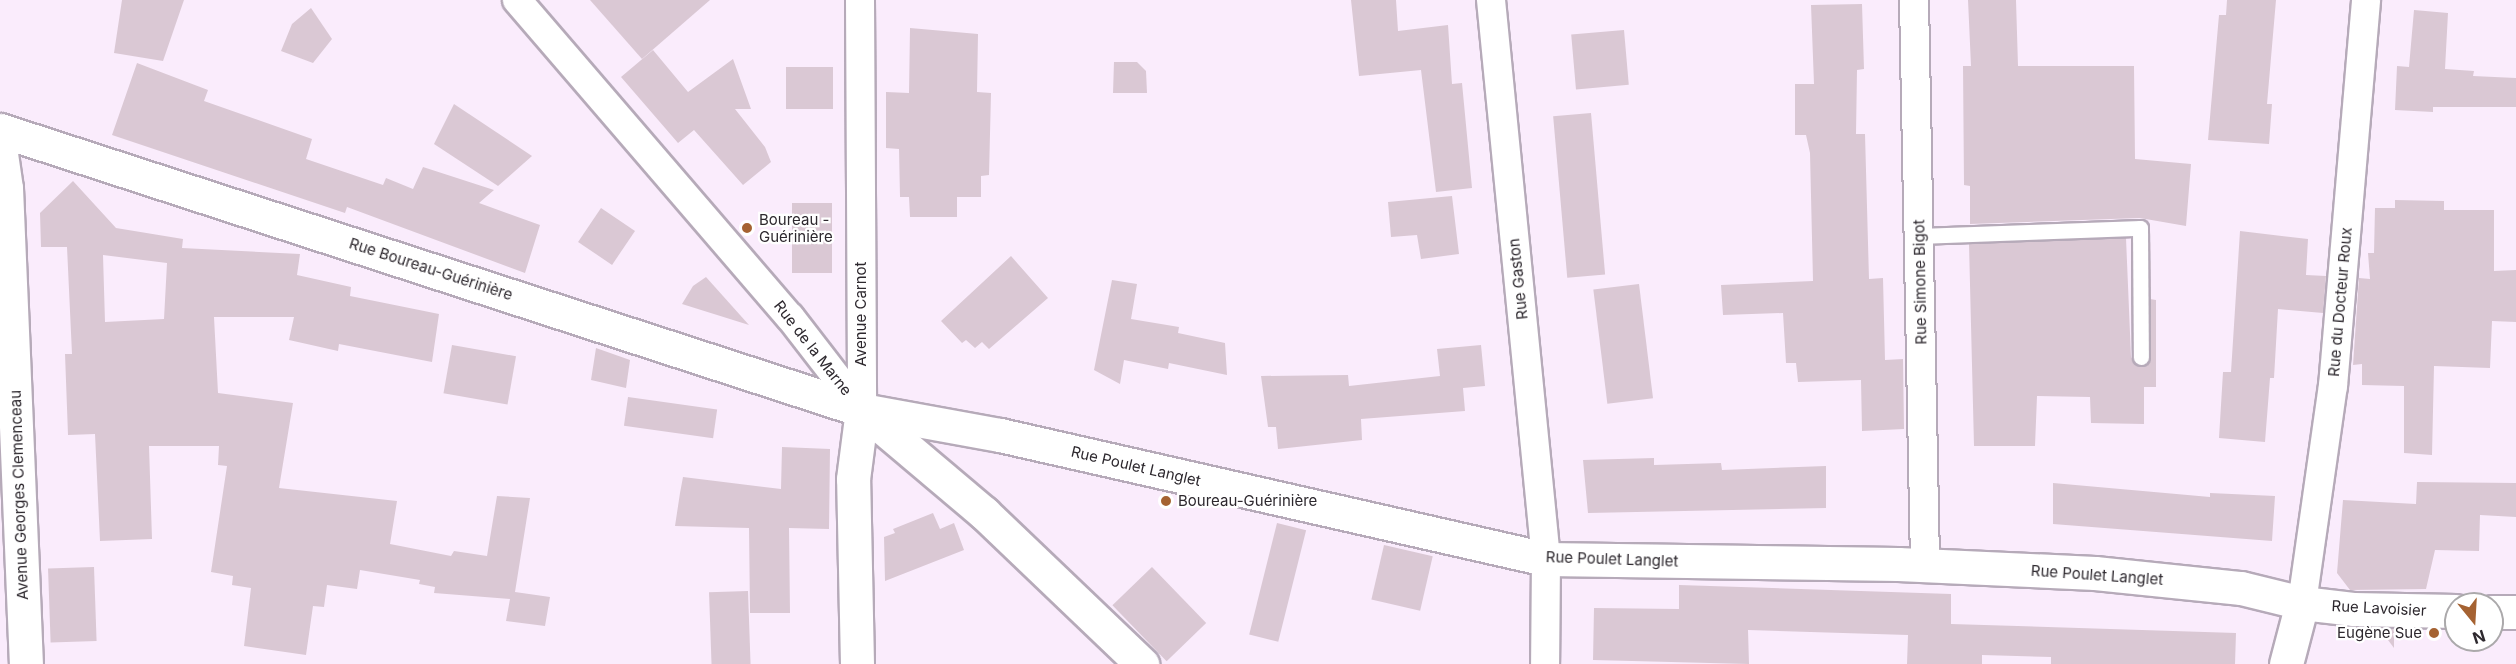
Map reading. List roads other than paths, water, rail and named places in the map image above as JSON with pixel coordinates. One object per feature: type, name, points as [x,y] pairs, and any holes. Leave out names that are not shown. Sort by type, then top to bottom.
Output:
[{"type":"street","name":"Rue de la Marne","points":[[517,0],[790,317],[862,410],[984,513],[1142,664]]},
{"type":"street","name":"Avenue Carnot","points":[[857,664],[853,479],[862,410],[860,0]]},
{"type":"street","name":"Rue Gaston","points":[[1491,0],[1546,559],[1545,664]]},
{"type":"street","name":"Rue Simone Bigot","points":[[1914,0],[1925,565]]},
{"type":"street","name":"Rue du Docteur Roux","points":[[2302,603],[2333,386],[2366,0]]},
{"type":"street","name":"Rue Boureau-Guérinière","points":[[0,130],[862,410]]},
{"type":"street","name":"Avenue Georges Clemenceau","points":[[0,147],[6,188],[26,664]]},
{"type":"street","name":"Rue Poulet Langlet","points":[[862,410],[1000,435],[1546,559],[1925,565],[2095,573],[2241,588],[2302,603]]},
{"type":"street","name":"Rue Lavoisier","points":[[2302,603],[2353,609],[2444,611]]},
{"type":"street","points":[[2286,664],[2302,603]]},
{"type":"lane","points":[[1919,236],[2139,228],[2141,357]]},
{"type":"place","name":"Boureau - Guérinière","points":[[747,228]]},
{"type":"place","name":"Boureau-Guérinière","points":[[1166,501]]},
{"type":"place","name":"Eugène Sue","points":[[2434,633]]}]
